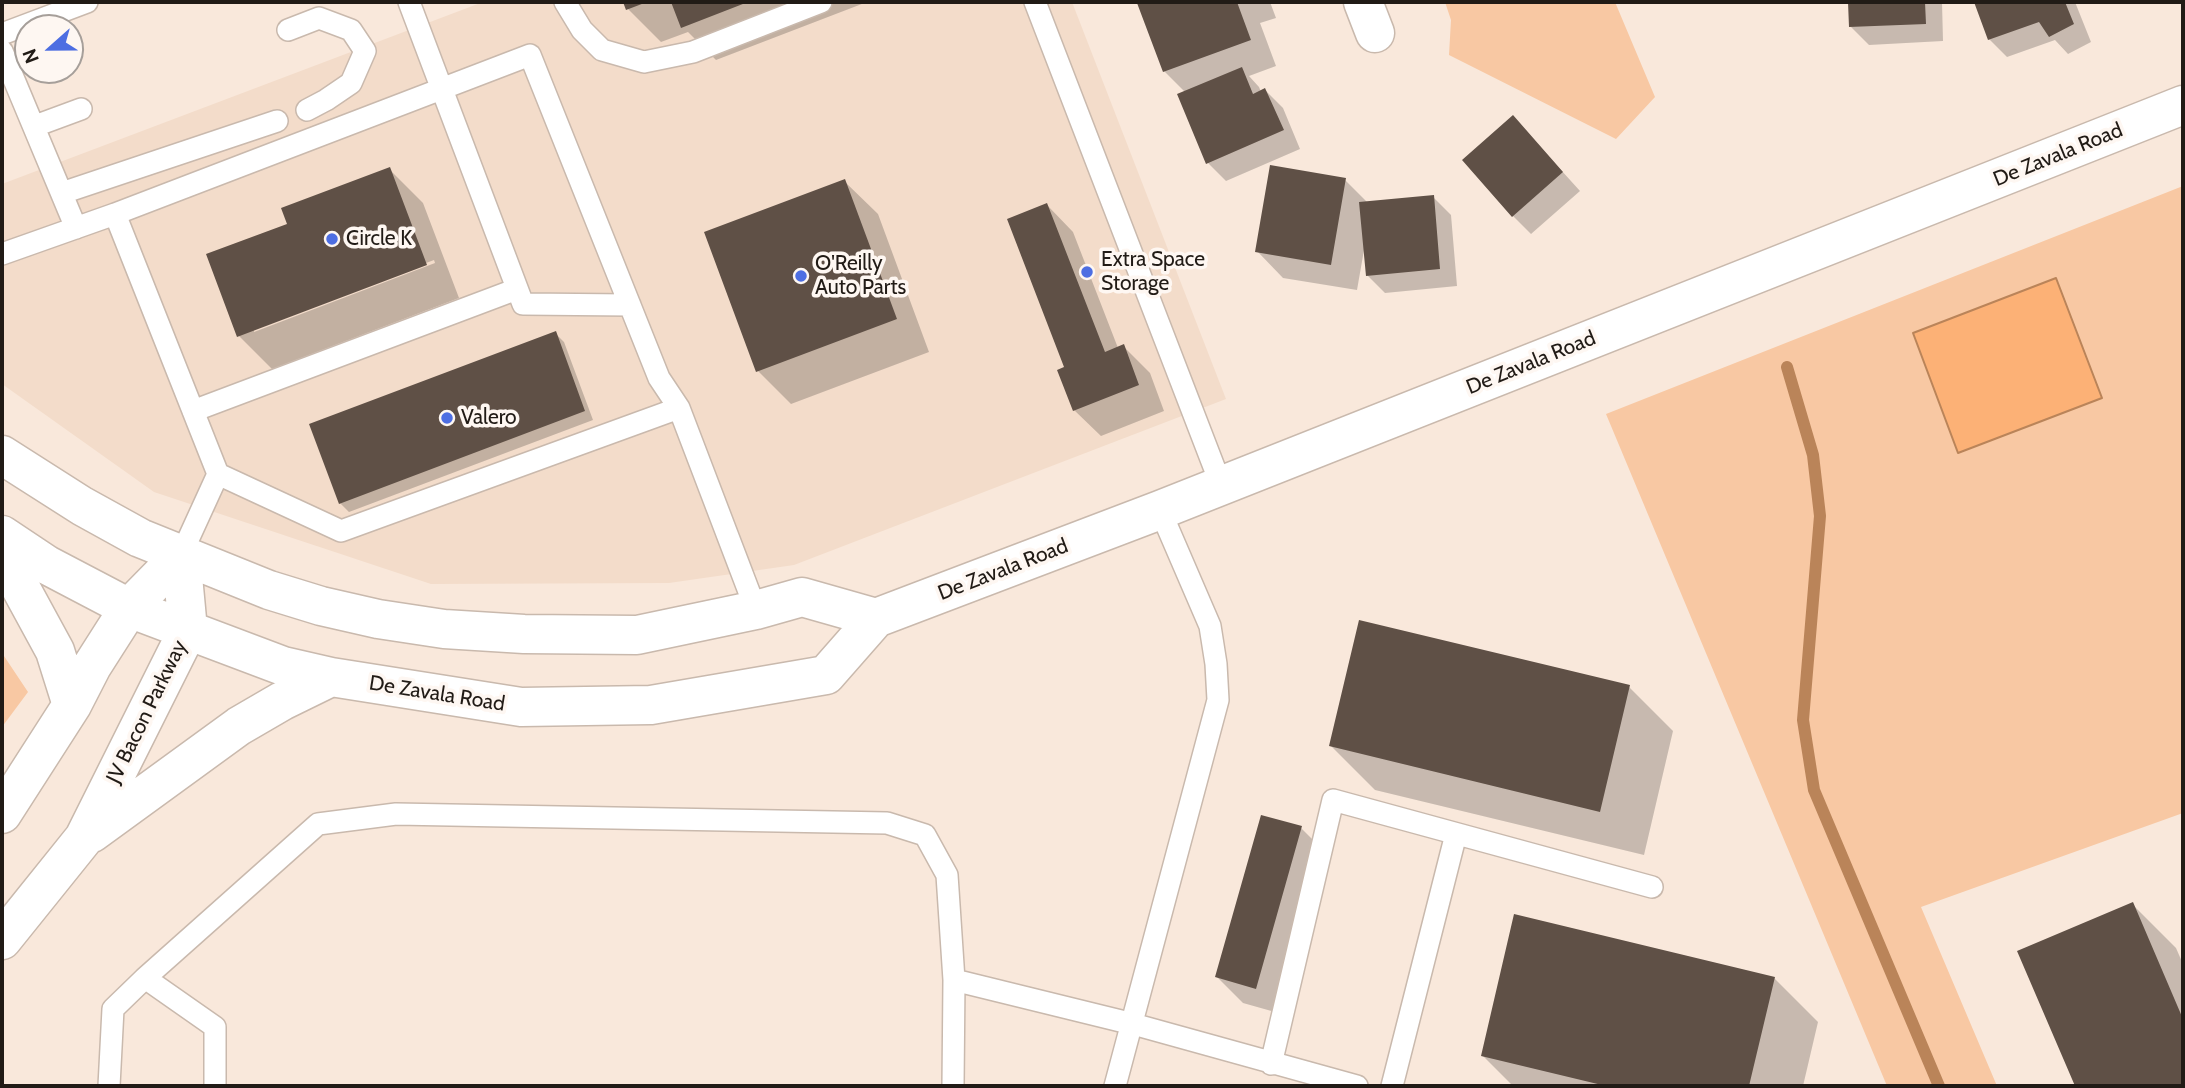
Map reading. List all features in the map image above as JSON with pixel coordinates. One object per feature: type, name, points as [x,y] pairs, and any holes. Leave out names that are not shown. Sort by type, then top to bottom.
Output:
[{"type":"main road","name":"De Zavala Road","points":[[2,535],[47,565],[129,608],[283,666],[331,677],[521,707],[651,705],[826,675],[876,618],[1160,510],[2183,105]]},
{"type":"main road","points":[[2,455],[82,506],[140,538],[269,590],[378,619],[444,629],[524,634],[637,635],[756,610],[802,597],[876,618]]},
{"type":"main road","points":[[2,814],[72,705],[92,666],[129,608],[181,555]]},
{"type":"main road","name":"JV Bacon Parkway","points":[[2,940],[84,838],[188,630],[181,555]]},
{"type":"main road","points":[[2,561],[18,583],[55,651],[72,705]]},
{"type":"main road","points":[[84,838],[239,726],[331,677]]},
{"type":"lane","points":[[2,34],[87,2]]},
{"type":"lane","points":[[410,2],[523,304],[630,305]]},
{"type":"lane","points":[[565,2],[582,30],[602,50],[644,62],[693,52],[821,2]]},
{"type":"lane","points":[[1035,2],[1221,485]]},
{"type":"lane","points":[[288,30],[319,18],[351,30],[365,51],[351,83],[307,110]]},
{"type":"lane","points":[[2,51],[76,228]]},
{"type":"lane","points":[[2,254],[115,214],[530,55],[659,378],[679,408],[756,610]]},
{"type":"lane","points":[[34,126],[81,109]]},
{"type":"lane","points":[[62,193],[278,121]]},
{"type":"lane","points":[[115,214],[218,474],[341,531],[679,408]]},
{"type":"lane","points":[[193,411],[517,289]]},
{"type":"lane","points":[[181,555],[218,474]]},
{"type":"lane","points":[[1115,1086],[1218,700],[1210,626],[1160,510]]},
{"type":"lane","points":[[1271,1064],[1333,800],[1652,887]]},
{"type":"lane","points":[[109,1086],[113,1009],[145,978],[318,824],[396,814],[887,823],[925,835],[947,874],[954,980],[953,1086]]},
{"type":"lane","points":[[1392,1086],[1456,834]]},
{"type":"lane","points":[[145,978],[215,1027],[215,1086]]},
{"type":"lane","points":[[954,980],[1133,1024],[1357,1086]]},
{"type":"shaded area","points":[[483,2],[1072,2],[1226,399],[794,565],[669,583],[431,584],[154,492],[2,384],[2,184]]},
{"type":"shaded area","points":[[1445,2],[1615,2],[1655,97],[1616,139],[1449,55],[1451,20]]},
{"type":"shaded area","points":[[2183,186],[2183,813],[1921,907],[1997,1086],[1887,1086],[1606,414]]},
{"type":"shaded area","points":[[2056,278],[2102,398],[1958,453],[1913,333]]},
{"type":"shaded area","points":[[2,653],[28,692],[2,727]]},
{"type":"building","points":[[623,2],[647,2],[626,10]]},
{"type":"building","points":[[671,2],[748,2],[681,28]]},
{"type":"building","points":[[1237,2],[1251,40],[1163,72],[1137,3]]},
{"type":"building","points":[[1848,2],[1925,2],[1926,24],[1849,27]]},
{"type":"building","points":[[1974,2],[2065,2],[2074,24],[2049,37],[2039,22],[1988,40]]},
{"type":"building","points":[[1242,67],[1253,94],[1265,88],[1284,130],[1206,164],[1177,94]]},
{"type":"building","points":[[1513,115],[1563,172],[1512,217],[1462,160]]},
{"type":"building","points":[[1270,165],[1346,178],[1331,265],[1255,252]]},
{"type":"building","name":"Circle K","points":[[390,167],[427,265],[237,337],[206,254],[287,224],[281,208]]},
{"type":"building","name":"O'Reilly Auto Parts","points":[[845,179],[897,319],[756,372],[704,232]]},
{"type":"building","points":[[1434,195],[1440,269],[1366,276],[1359,202]]},
{"type":"building","points":[[1047,203],[1105,352],[1124,344],[1139,385],[1073,411],[1057,370],[1064,367],[1007,219]]},
{"type":"building","name":"Valero","points":[[556,331],[585,411],[339,504],[309,424]]},
{"type":"building","points":[[1359,620],[1630,685],[1600,812],[1329,746]]},
{"type":"building","points":[[1261,815],[1302,826],[1256,989],[1215,977]]},
{"type":"building","points":[[2133,902],[2183,1019],[2183,1086],[2075,1086],[2017,951]]},
{"type":"building","points":[[1514,914],[1775,977],[1749,1086],[1606,1086],[1481,1056]]},
{"type":"waterway","points":[[1787,367],[1813,455],[1820,516],[1803,720],[1814,790],[1939,1086]]},
{"type":"place","name":"Circle K","points":[[332,239]]},
{"type":"place","name":"Extra Space Storage","points":[[1087,272]]},
{"type":"place","name":"O'Reilly Auto Parts","points":[[801,276]]},
{"type":"place","name":"Valero","points":[[447,418]]}]
